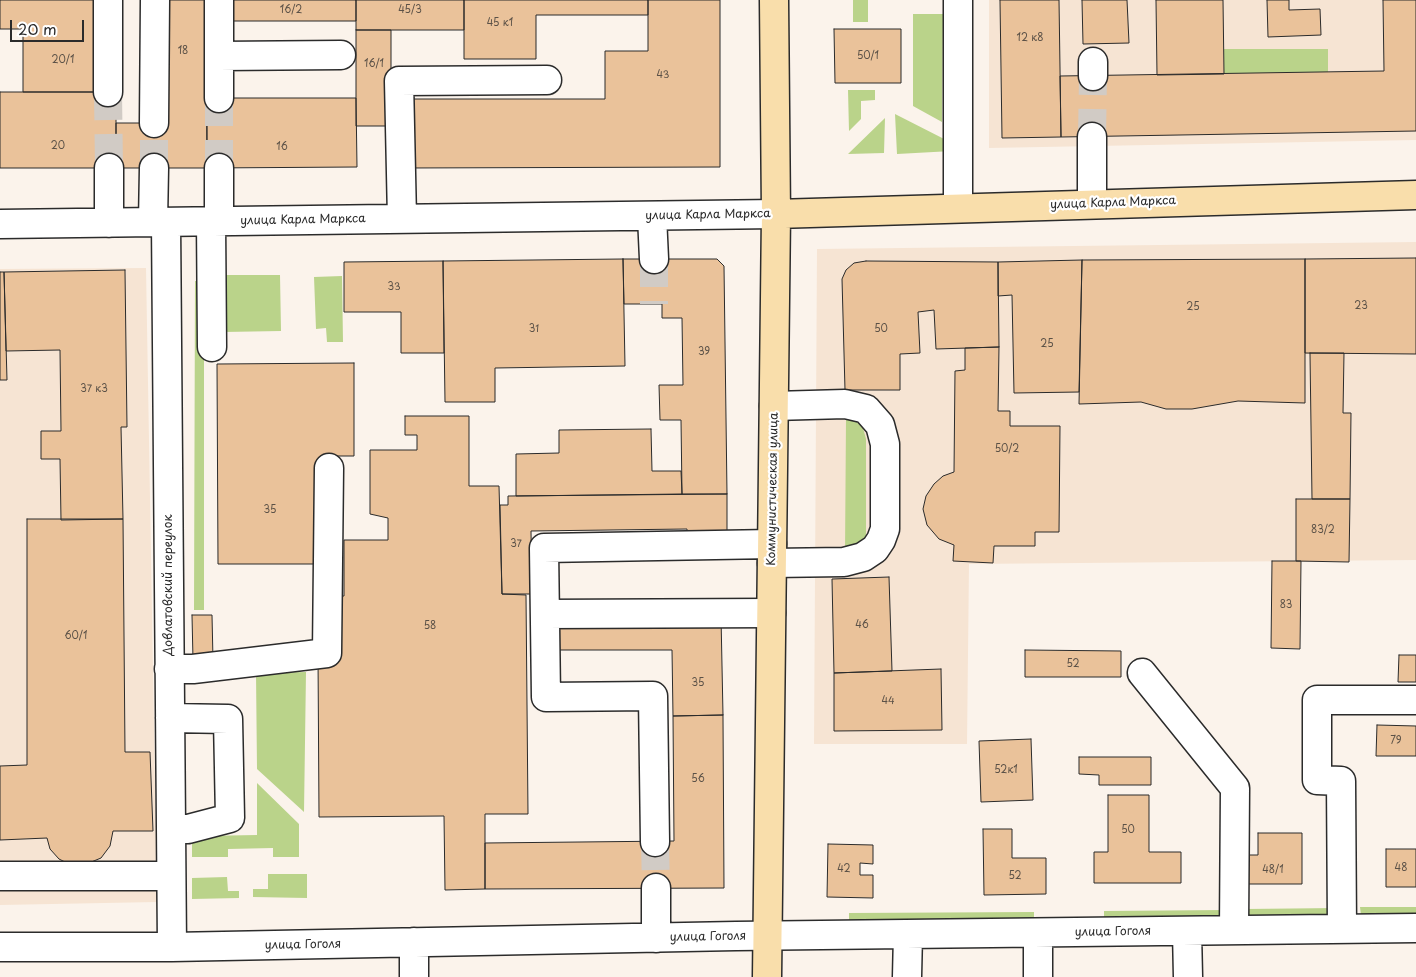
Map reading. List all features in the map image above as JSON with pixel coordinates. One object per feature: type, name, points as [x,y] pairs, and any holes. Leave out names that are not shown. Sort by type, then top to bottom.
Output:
[{"type":"main road","name":"Коммунистическая улица","points":[[767,977],[776,214],[774,0]]},
{"type":"main road","name":"улица Карла Маркса","points":[[776,214],[1416,195]]},
{"type":"street","points":[[108,0],[108,92]]},
{"type":"street","points":[[154,0],[154,123]]},
{"type":"street","points":[[219,0],[219,98]]},
{"type":"street","points":[[958,0],[958,208]]},
{"type":"street","points":[[219,56],[341,55]]},
{"type":"street","points":[[402,219],[399,81],[547,80]]},
{"type":"street","points":[[1092,137],[1092,204]]},
{"type":"street","points":[[109,168],[109,223]]},
{"type":"street","name":"Довлатовский переулок","points":[[154,168],[160,222],[170,718],[172,947]]},
{"type":"street","points":[[212,347],[215,221],[219,168]]},
{"type":"street","name":"улица Карла Маркса","points":[[0,224],[776,214]]},
{"type":"street","points":[[652,216],[654,259]]},
{"type":"street","points":[[655,842],[653,696],[546,697],[544,548],[772,554],[844,562],[863,557],[874,550],[881,540],[885,520],[885,444],[880,425],[866,410],[845,404],[774,406]]},
{"type":"street","points":[[169,669],[193,669],[327,653],[329,468]]},
{"type":"street","points":[[545,614],[771,613]]},
{"type":"street","points":[[1142,673],[1235,788],[1234,930]]},
{"type":"street","points":[[1342,929],[1340,781],[1317,780],[1317,700],[1416,700]]},
{"type":"street","points":[[170,718],[228,719],[230,818],[188,829],[171,829]]},
{"type":"street","points":[[0,876],[171,876]]},
{"type":"street","points":[[656,888],[656,938]]},
{"type":"street","name":"улица Гоголя","points":[[0,947],[172,947],[767,936],[1416,928]]},
{"type":"street","points":[[1187,931],[1188,977]]},
{"type":"street","points":[[1038,933],[1038,977]]},
{"type":"street","points":[[907,977],[908,934]]},
{"type":"street","points":[[414,942],[414,977]]},
{"type":"shaded area","points":[[989,0],[1416,0],[1416,140],[989,148]]},
{"type":"shaded area","points":[[1416,242],[1416,560],[969,564],[967,744],[814,744],[817,249]]},
{"type":"shaded area","points":[[146,268],[157,902],[0,905],[0,269]]},
{"type":"green space","points":[[853,0],[868,0],[868,22],[853,22]]},
{"type":"green space","points":[[913,14],[943,14],[942,122],[913,106]]},
{"type":"green space","points":[[1224,49],[1328,49],[1328,72],[1224,74]]},
{"type":"green space","points":[[848,90],[875,90],[875,100],[861,101],[861,119],[849,131]]},
{"type":"green space","points":[[895,114],[952,143],[952,151],[897,154]]},
{"type":"green space","points":[[885,118],[884,153],[848,154]]},
{"type":"green space","points":[[222,275],[280,275],[281,331],[224,332]]},
{"type":"green space","points":[[342,276],[343,342],[327,342],[326,328],[316,329],[314,277]]},
{"type":"green space","points":[[195,281],[204,281],[204,610],[194,610]]},
{"type":"green space","points":[[846,419],[857,422],[863,428],[866,439],[866,536],[863,544],[845,553]]},
{"type":"green space","points":[[306,672],[304,812],[257,769],[256,673]]},
{"type":"green space","points":[[257,783],[299,824],[299,857],[273,857],[273,848],[228,849],[228,857],[192,857],[192,840],[201,836],[257,835]]},
{"type":"green space","points":[[268,874],[307,874],[307,898],[253,897],[253,889],[268,889]]},
{"type":"green space","points":[[227,877],[228,891],[239,891],[239,898],[192,899],[192,878]]},
{"type":"green space","points":[[1360,907],[1416,907],[1416,914],[1361,915]]},
{"type":"green space","points":[[1338,908],[1339,916],[1245,917],[1245,909]]},
{"type":"green space","points":[[1226,910],[1227,917],[1104,918],[1104,911]]},
{"type":"green space","points":[[1034,912],[1034,919],[849,921],[849,913]]},
{"type":"building","points":[[0,0],[103,0],[103,92],[23,92],[23,29],[0,29]]},
{"type":"building","points":[[160,0],[216,0],[206,4],[207,168],[116,168],[116,123],[160,123]]},
{"type":"building","points":[[225,0],[356,0],[356,21],[225,21]]},
{"type":"building","points":[[356,0],[464,0],[464,30],[356,30]]},
{"type":"building","points":[[464,0],[648,0],[648,15],[536,15],[536,59],[464,59]]},
{"type":"building","points":[[648,0],[720,0],[720,167],[406,168],[406,99],[605,99],[605,51],[648,51]]},
{"type":"building","points":[[1000,0],[1059,0],[1061,137],[1002,138]]},
{"type":"building","points":[[1082,0],[1127,0],[1129,43],[1083,44]]},
{"type":"building","points":[[1156,0],[1223,0],[1224,74],[1157,75]]},
{"type":"building","points":[[1267,0],[1289,0],[1289,10],[1320,9],[1321,35],[1268,37]]},
{"type":"building","points":[[1383,0],[1416,0],[1416,131],[1061,137],[1060,76],[1384,71]]},
{"type":"building","points":[[834,29],[901,29],[901,83],[835,83]]},
{"type":"building","points":[[356,30],[391,30],[391,126],[356,126]]},
{"type":"building","points":[[0,92],[116,92],[116,168],[0,168]]},
{"type":"building","points":[[207,98],[356,98],[357,167],[207,168]]},
{"type":"building","points":[[1416,258],[1416,354],[1305,353],[1305,259]]},
{"type":"building","points":[[623,259],[625,366],[495,368],[495,402],[445,402],[443,261]]},
{"type":"building","points":[[623,259],[717,259],[724,266],[727,494],[682,494],[681,420],[660,420],[659,385],[683,385],[682,318],[662,318],[662,304],[624,304]]},
{"type":"building","points":[[1305,259],[1305,403],[1238,401],[1192,409],[1166,409],[1141,402],[1079,404],[1082,260]]},
{"type":"building","points":[[1082,260],[1079,392],[1014,393],[1012,295],[998,296],[998,262]]},
{"type":"building","points":[[443,261],[444,353],[401,353],[401,312],[344,312],[344,262]]},
{"type":"building","points":[[866,261],[998,262],[999,347],[936,349],[934,310],[918,312],[920,353],[900,354],[900,390],[845,390],[842,279],[846,270],[854,263]]},
{"type":"building","points":[[125,270],[127,427],[121,427],[123,519],[61,520],[60,459],[41,459],[41,431],[61,431],[60,350],[6,351],[4,272]]},
{"type":"building","points":[[0,272],[4,272],[7,380],[0,380]]},
{"type":"building","points":[[999,347],[998,411],[1010,411],[1010,426],[1060,426],[1059,532],[1035,532],[1035,546],[994,546],[993,563],[953,561],[954,545],[939,539],[927,525],[923,509],[926,496],[934,484],[943,476],[954,472],[955,371],[965,370],[965,348]]},
{"type":"building","points":[[1310,353],[1344,353],[1343,413],[1351,413],[1350,499],[1312,499]]},
{"type":"building","points":[[354,363],[354,456],[323,456],[323,564],[218,564],[217,364]]},
{"type":"building","points":[[405,416],[469,416],[469,486],[499,486],[502,594],[526,595],[528,814],[485,814],[485,889],[445,890],[444,816],[319,817],[318,656],[334,596],[344,596],[344,540],[388,540],[388,518],[370,514],[370,450],[417,450],[417,435],[405,435]]},
{"type":"building","points":[[651,429],[652,471],[681,471],[682,494],[516,496],[516,454],[559,453],[559,430]]},
{"type":"building","points":[[727,494],[727,541],[687,541],[687,529],[531,531],[532,594],[502,594],[500,505],[508,505],[508,496]]},
{"type":"building","points":[[1296,499],[1350,499],[1349,562],[1296,561]]},
{"type":"building","points":[[27,519],[123,519],[125,752],[150,752],[153,831],[113,831],[110,846],[101,858],[84,865],[69,864],[59,859],[50,849],[47,838],[0,840],[0,766],[27,765]]},
{"type":"building","points":[[1272,561],[1301,561],[1300,649],[1271,648]]},
{"type":"building","points":[[889,577],[892,671],[834,673],[832,579]]},
{"type":"building","points":[[192,615],[212,615],[213,660],[193,660]]},
{"type":"building","points":[[721,616],[723,715],[673,716],[672,650],[551,650],[550,618]]},
{"type":"building","points":[[1025,650],[1121,651],[1121,677],[1025,677]]},
{"type":"building","points":[[1399,655],[1416,655],[1416,682],[1398,682]]},
{"type":"building","points":[[941,669],[942,730],[834,731],[834,673]]},
{"type":"building","points":[[723,715],[724,888],[485,889],[485,843],[674,841],[673,716]]},
{"type":"building","points":[[1377,725],[1416,726],[1416,756],[1376,756]]},
{"type":"building","points":[[1031,739],[1033,800],[981,802],[979,741]]},
{"type":"building","points":[[1079,757],[1151,757],[1151,785],[1099,785],[1099,775],[1079,774]]},
{"type":"building","points":[[1108,795],[1149,795],[1149,852],[1181,852],[1181,883],[1094,883],[1094,852],[1108,852]]},
{"type":"building","points":[[983,829],[1012,829],[1012,858],[1046,858],[1046,894],[984,895]]},
{"type":"building","points":[[1258,833],[1302,833],[1302,884],[1245,884],[1245,855],[1258,855]]},
{"type":"building","points":[[828,844],[873,845],[873,864],[860,863],[860,875],[873,875],[873,898],[827,897]]},
{"type":"building","points":[[1386,849],[1416,849],[1416,887],[1386,887]]},
{"type":"tunnel","points":[[1092,137],[1093,76]]},
{"type":"tunnel","points":[[108,92],[109,168]]},
{"type":"tunnel","points":[[219,98],[219,168]]},
{"type":"tunnel","points":[[154,123],[154,168]]},
{"type":"tunnel","points":[[654,259],[654,304]]},
{"type":"tunnel","points":[[655,842],[656,888]]}]
